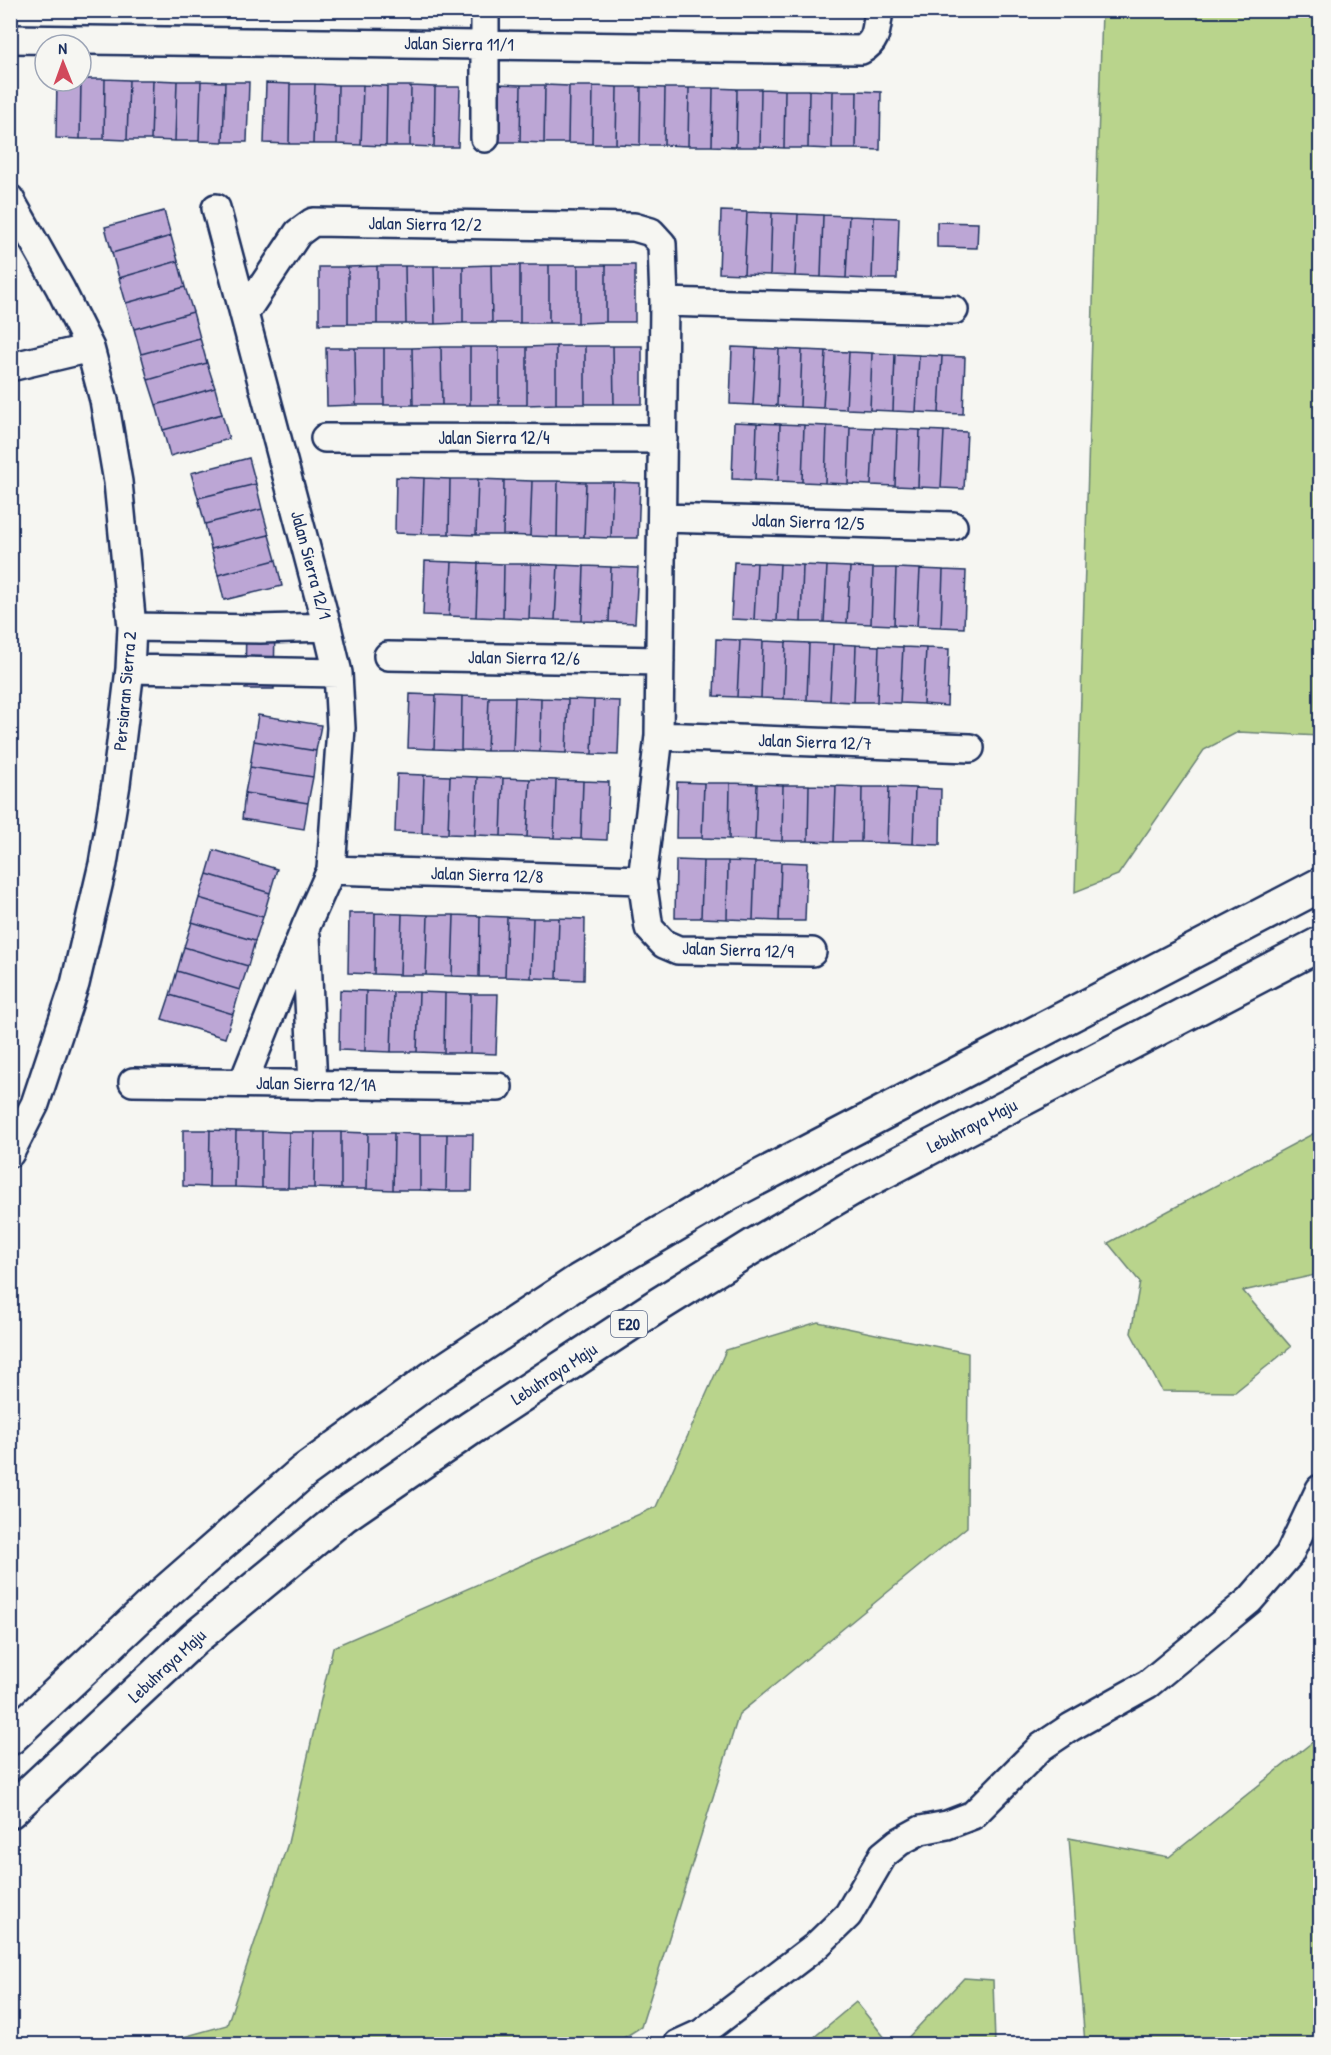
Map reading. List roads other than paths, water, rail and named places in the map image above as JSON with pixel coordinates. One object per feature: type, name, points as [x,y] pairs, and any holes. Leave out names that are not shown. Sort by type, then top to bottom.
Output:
[{"type":"highway","points":[[10,1738],[160,1597],[303,1472],[432,1379],[579,1281],[731,1192],[1320,885]]},
{"type":"highway","name":"Lebuhraya Maju","points":[[10,1811],[205,1630],[343,1516],[481,1422],[669,1298],[854,1187],[1320,944]]},
{"type":"street","points":[[485,10],[485,138]]},
{"type":"street","name":"Jalan Sierra 11/1","points":[[10,39],[861,50],[871,44],[875,35],[879,10]]},
{"type":"street","name":"Persiaran Sierra 2","points":[[10,199],[60,288],[90,348],[104,400],[118,482],[132,627],[130,669],[116,784],[103,864],[75,984],[35,1104],[10,1153]]},
{"type":"street","name":"Jalan Sierra 12/1","points":[[216,208],[327,627],[338,673],[341,728],[332,870],[306,926],[243,1083]]},
{"type":"street","name":"Jalan Sierra 12/2","points":[[244,314],[298,233],[313,222],[634,227],[651,232],[662,244],[664,302]]},
{"type":"street","points":[[642,880],[659,736],[664,302],[954,310]]},
{"type":"street","points":[[10,367],[90,348]]},
{"type":"street","name":"Jalan Sierra 12/4","points":[[325,438],[663,439]]},
{"type":"street","name":"Jalan Sierra 12/5","points":[[662,518],[954,526]]},
{"type":"street","points":[[132,627],[260,629],[327,627]]},
{"type":"street","points":[[215,628],[215,670]]},
{"type":"street","points":[[259,671],[260,629]]},
{"type":"street","name":"Jalan Sierra 12/6","points":[[388,656],[660,661]]},
{"type":"street","points":[[130,669],[338,673]]},
{"type":"street","name":"Jalan Sierra 12/7","points":[[659,736],[970,748]]},
{"type":"street","name":"Jalan Sierra 12/8","points":[[332,870],[642,880]]},
{"type":"street","name":"Jalan Sierra 12/9","points":[[642,880],[649,928],[664,944],[678,950],[812,952]]},
{"type":"street","points":[[306,926],[313,1084]]},
{"type":"street","name":"Jalan Sierra 12/1A","points":[[133,1082],[498,1087]]},
{"type":"street","points":[[678,2044],[702,2033],[816,1946],[848,1915],[883,1855],[898,1842],[921,1830],[947,1826],[974,1815],[1041,1747],[1071,1726],[1148,1684],[1250,1600],[1289,1555],[1320,1489]]}]
